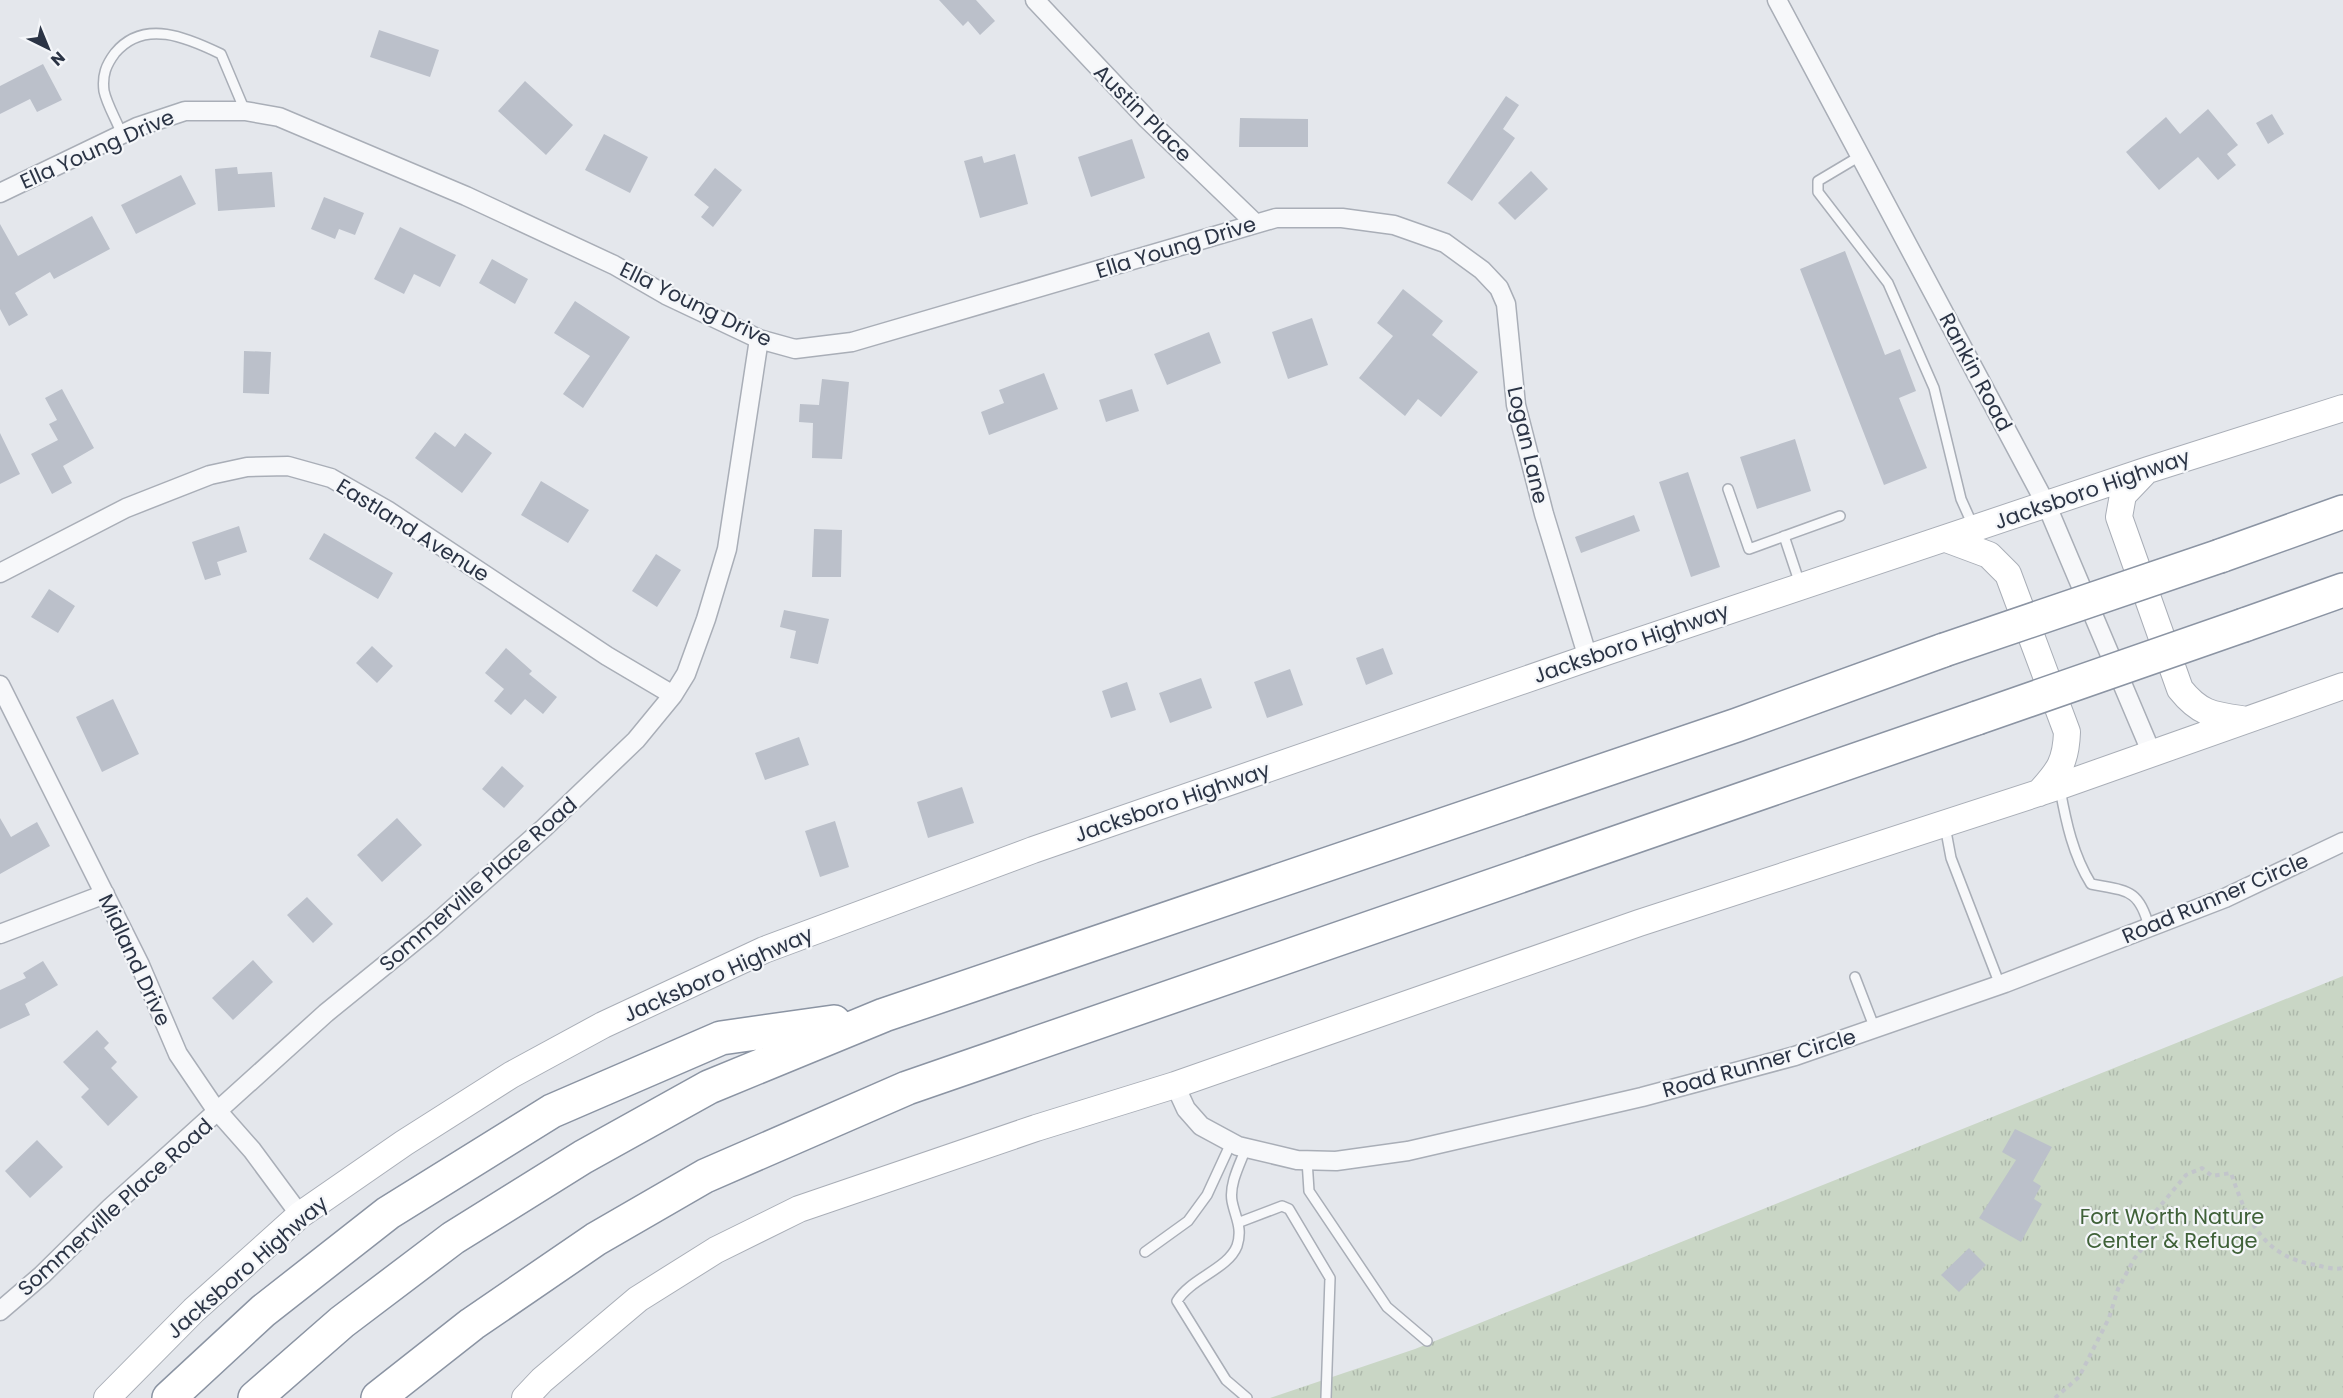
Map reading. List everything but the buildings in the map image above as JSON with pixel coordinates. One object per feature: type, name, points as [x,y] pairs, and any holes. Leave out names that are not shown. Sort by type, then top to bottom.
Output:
[{"type":"highway","points":[[255,1398],[342,1322],[453,1238],[583,1157],[710,1087],[884,1015],[1726,729],[1944,650],[2343,512]]},
{"type":"highway","points":[[378,1398],[472,1324],[596,1239],[705,1176],[907,1088],[2343,590]]},
{"type":"highway","points":[[169,1398],[263,1311],[388,1213],[552,1111],[721,1038],[884,1015]]},
{"type":"main road","name":"Jacksboro Highway","points":[[107,1398],[194,1310],[300,1215],[404,1143],[511,1075],[603,1025],[765,950],[1033,850],[1588,658],[2047,506],[2148,470],[2343,408]]},
{"type":"main road","points":[[2148,470],[2123,495],[2119,517],[2180,689],[2192,703],[2211,715],[2245,719]]},
{"type":"main road","points":[[1946,539],[1989,555],[2008,574],[2067,732],[2066,752],[2049,790]]},
{"type":"main road","points":[[525,1398],[542,1380],[638,1299],[716,1250],[799,1209],[1036,1128],[1175,1085],[1639,923],[2049,790],[2343,686]]},
{"type":"street","name":"Austin Place","points":[[1035,0],[1148,119],[1255,223]]},
{"type":"street","name":"Rankin Road","points":[[1777,0],[2047,506],[2152,754]]},
{"type":"street","name":"Ella Young Drive","points":[[0,193],[122,135],[185,111],[245,111],[279,117],[466,196],[614,265],[666,295],[759,339],[795,349],[852,342],[1041,285],[1143,259],[1255,223],[1276,219],[1342,218],[1394,225],[1453,248]]},
{"type":"street","name":"Logan Lane","points":[[1453,248],[1482,270],[1500,288],[1506,304],[1516,405],[1544,514],[1588,658]]},
{"type":"street","name":"Sommerville Place Road","points":[[0,1311],[42,1275],[110,1208],[326,1013],[432,927],[544,828],[636,740],[673,695],[686,674],[706,619],[727,549],[759,339]]},
{"type":"street","name":"Eastland Avenue","points":[[0,573],[126,508],[210,475],[247,466],[288,466],[331,478],[387,510],[607,656],[673,695]]},
{"type":"street","name":"Midland Drive","points":[[0,685],[105,894],[178,1054],[219,1112],[252,1150],[300,1215]]},
{"type":"street","name":"Road Runner Circle","points":[[1175,1085],[1186,1109],[1201,1126],[1238,1145],[1307,1160],[1336,1161],[1408,1151],[1560,1116],[1795,1056],[2000,984],[2149,927],[2262,882],[2343,842]]},
{"type":"street","points":[[0,934],[105,894]]},
{"type":"lane","points":[[122,135],[104,92],[105,66],[123,43],[147,32],[185,37],[221,54],[245,111]]},
{"type":"lane","points":[[1860,156],[1818,181],[1818,192],[1888,283],[1934,388],[1961,499],[1975,529]]},
{"type":"lane","points":[[1728,489],[1749,549],[1840,516]]},
{"type":"lane","points":[[1784,536],[1801,586]]},
{"type":"lane","points":[[2049,790],[2069,833],[2082,869],[2091,884],[2126,890],[2138,899],[2149,927]]},
{"type":"lane","points":[[1945,824],[1951,858],[2000,984]]},
{"type":"lane","points":[[1855,977],[1875,1029]]},
{"type":"lane","points":[[1238,1145],[1232,1191],[1232,1200],[1240,1222],[1237,1246],[1226,1260],[1184,1289],[1177,1301],[1226,1380],[1247,1398]]},
{"type":"lane","points":[[1145,1252],[1188,1221],[1238,1145]]},
{"type":"lane","points":[[1307,1160],[1309,1191],[1388,1307],[1427,1341]]},
{"type":"lane","points":[[1240,1222],[1282,1206],[1289,1209],[1330,1278],[1326,1398]]},
{"type":"path","points":[[2055,1398],[2079,1377],[2109,1318],[2118,1289],[2134,1259],[2150,1239],[2156,1211],[2186,1175],[2202,1168],[2211,1176],[2231,1173],[2244,1212],[2272,1250],[2296,1262],[2343,1268]]},
{"type":"green space","name":"Fort Worth Nature Center & Refuge","points":[[2343,976],[2343,1398],[1270,1398],[1415,1349]]}]
